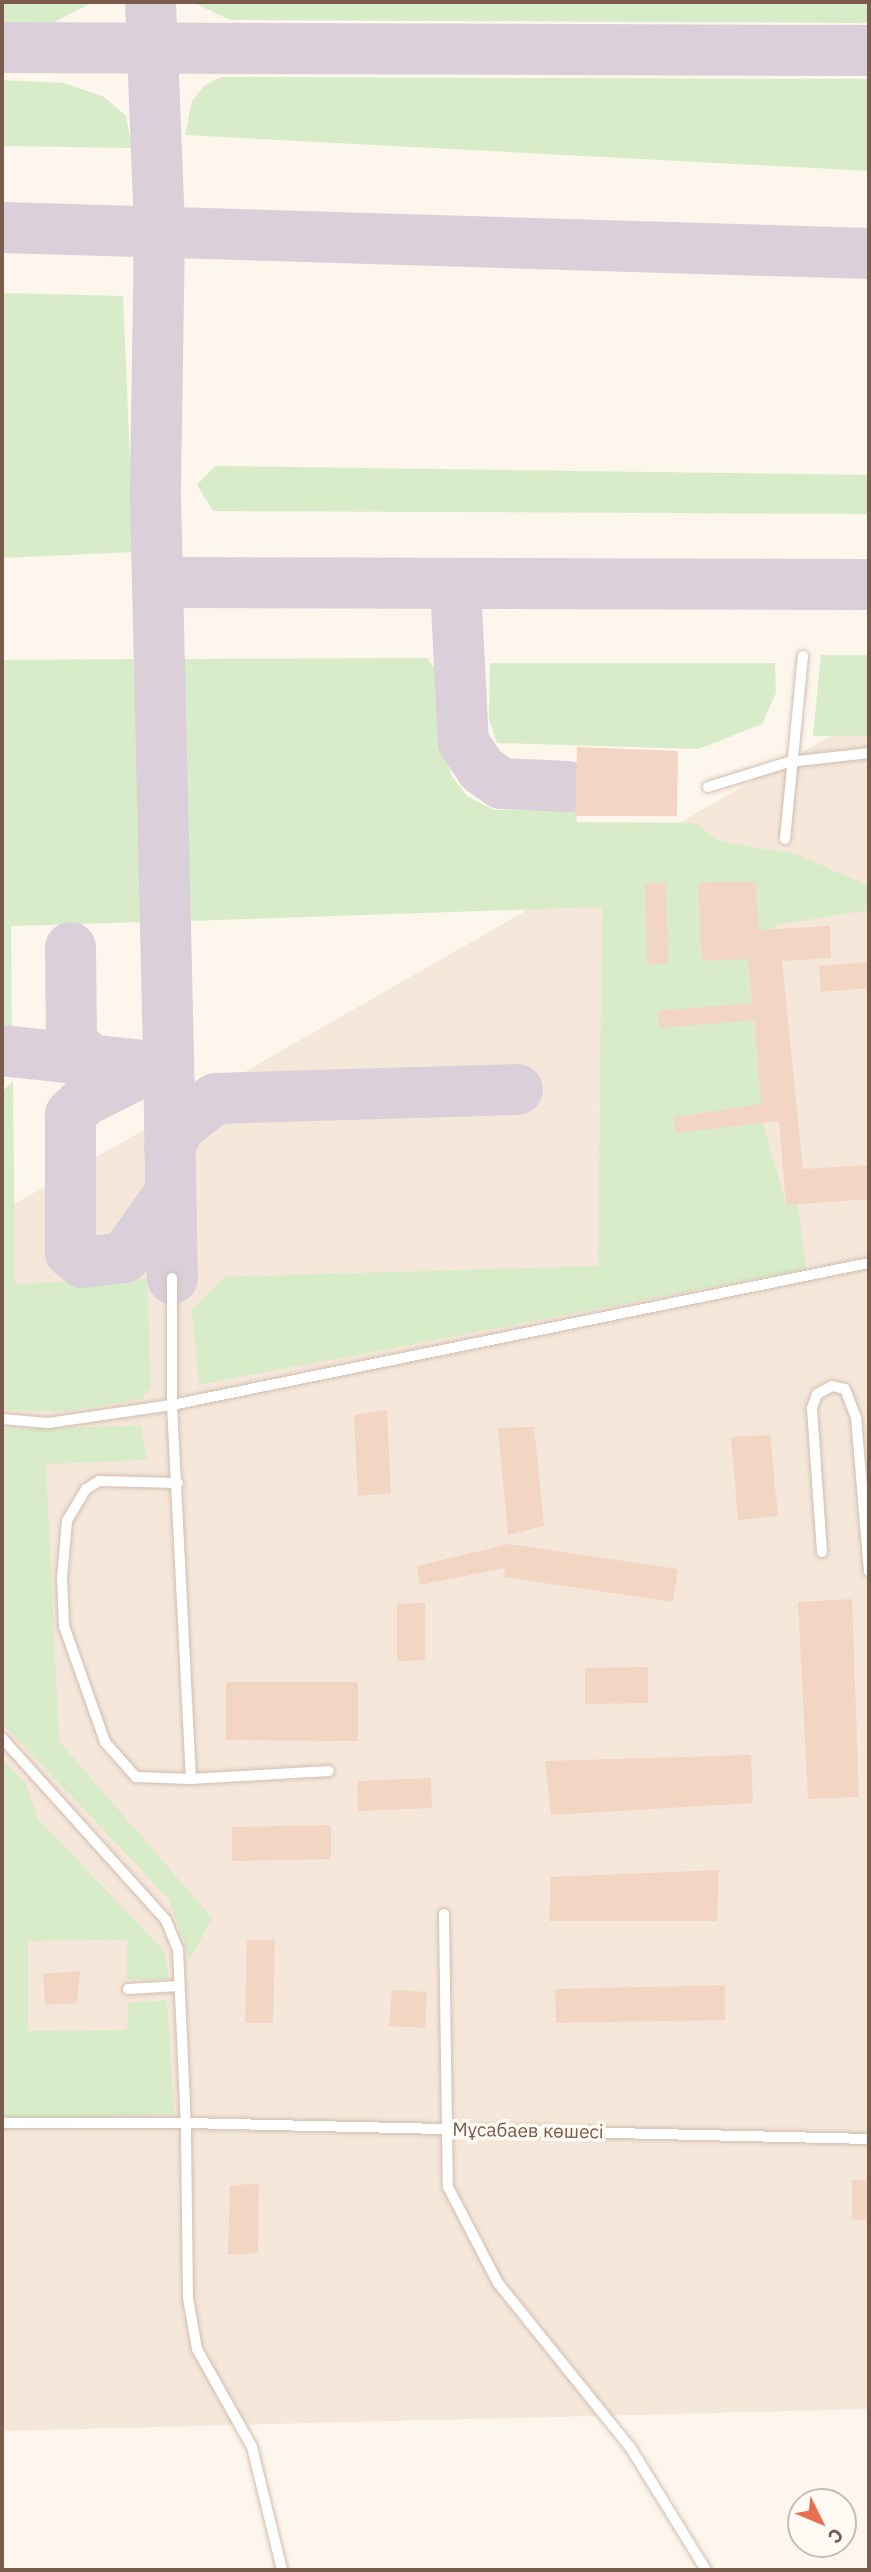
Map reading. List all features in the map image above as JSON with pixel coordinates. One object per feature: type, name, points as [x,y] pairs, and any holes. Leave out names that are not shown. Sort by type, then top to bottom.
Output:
[{"type":"lane","points":[[785,839],[789,762],[803,656]]},
{"type":"lane","points":[[708,787],[789,762],[869,753]]},
{"type":"lane","points":[[2,1419],[48,1423],[172,1405],[869,1263]]},
{"type":"lane","points":[[172,1278],[172,1405],[191,1779]]},
{"type":"lane","points":[[822,1552],[812,1408],[817,1394],[832,1387],[845,1389],[856,1417],[869,1571]]},
{"type":"lane","points":[[178,1483],[99,1482],[86,1489],[67,1521],[62,1590],[64,1626],[85,1696],[120,1764],[136,1777],[191,1779],[329,1771]]},
{"type":"lane","points":[[2,1738],[166,1920],[178,1950],[186,2123],[188,2298],[197,2349],[251,2448],[282,2570]]},
{"type":"lane","points":[[444,1914],[445,2129],[448,2187],[470,2239],[630,2447],[706,2570]]},
{"type":"lane","points":[[128,1989],[179,1986]]},
{"type":"lane","name":"Мұсабаев көшесі","points":[[2,2123],[186,2123],[869,2138]]},
{"type":"shaded area","points":[[869,714],[869,2409],[2,2431],[2,1211]]},
{"type":"green space","points":[[2,2],[93,2],[52,23],[2,23]]},
{"type":"green space","points":[[192,2],[869,2],[869,23],[230,20]]},
{"type":"green space","points":[[222,77],[869,79],[869,171],[185,135],[192,101],[205,85]]},
{"type":"green space","points":[[2,80],[64,83],[104,97],[126,116],[132,148],[2,146]]},
{"type":"green space","points":[[2,293],[123,296],[134,552],[2,558]]},
{"type":"green space","points":[[215,466],[869,475],[869,514],[213,511],[197,485]]},
{"type":"green space","points":[[821,655],[869,655],[869,736],[813,736]]},
{"type":"green space","points":[[427,658],[437,671],[441,743],[452,776],[467,796],[494,810],[576,810],[577,822],[695,823],[722,842],[796,854],[869,886],[869,910],[775,925],[773,961],[749,975],[763,1123],[786,1204],[798,1204],[806,1269],[199,1385],[192,1310],[224,1277],[598,1266],[602,907],[189,921],[183,659]]},
{"type":"green space","points":[[140,659],[145,922],[11,926],[12,1033],[2,1021],[2,660]]},
{"type":"green space","points":[[490,663],[775,663],[776,693],[762,724],[699,749],[497,743],[489,719]]},
{"type":"green space","points":[[13,1081],[15,1284],[147,1279],[151,1386],[142,1399],[69,1411],[2,1410],[2,1092]]},
{"type":"green space","points":[[141,1426],[147,1460],[46,1464],[59,1741],[212,1918],[190,1960],[169,1899],[2,1723],[2,1429]]},
{"type":"green space","points":[[2,1759],[26,1784],[38,1819],[165,1952],[168,1979],[127,1980],[127,1940],[28,1941],[28,2031],[127,2030],[128,2003],[167,2000],[174,2114],[2,2121]]},
{"type":"building","points":[[577,747],[678,751],[677,816],[575,816]]},
{"type":"building","points":[[755,882],[759,930],[830,926],[831,958],[782,961],[803,1169],[869,1165],[869,1199],[786,1205],[779,1121],[676,1133],[674,1117],[761,1104],[754,1020],[659,1028],[658,1011],[752,1003],[748,959],[702,961],[698,883]]},
{"type":"building","points":[[666,883],[668,963],[647,964],[645,884]]},
{"type":"building","points":[[869,962],[869,988],[821,992],[819,966]]},
{"type":"building","points":[[387,1410],[391,1493],[358,1496],[354,1415]]},
{"type":"building","points":[[534,1427],[544,1526],[508,1535],[498,1428]]},
{"type":"building","points":[[770,1435],[778,1516],[738,1520],[731,1437]]},
{"type":"building","points":[[509,1544],[678,1569],[673,1602],[504,1577],[505,1568],[420,1585],[417,1566]]},
{"type":"building","points":[[852,1599],[859,1797],[808,1799],[798,1602]]},
{"type":"building","points":[[425,1603],[425,1660],[397,1661],[397,1604]]},
{"type":"building","points":[[648,1667],[648,1703],[585,1704],[585,1668]]},
{"type":"building","points":[[226,1682],[358,1682],[358,1741],[226,1740]]},
{"type":"building","points":[[751,1755],[753,1803],[551,1815],[545,1761]]},
{"type":"building","points":[[431,1778],[432,1808],[358,1811],[357,1781]]},
{"type":"building","points":[[331,1825],[331,1859],[232,1861],[232,1827]]},
{"type":"building","points":[[719,1870],[717,1921],[549,1921],[551,1877]]},
{"type":"building","points":[[247,1940],[275,1940],[273,2023],[245,2023]]},
{"type":"building","points":[[80,1971],[77,2003],[45,2005],[43,1974]]},
{"type":"building","points":[[725,1985],[725,2020],[556,2023],[555,1989]]},
{"type":"building","points":[[392,1990],[427,1992],[425,2028],[389,2026]]},
{"type":"building","points":[[852,2180],[869,2180],[869,2220],[852,2219]]},
{"type":"building","points":[[259,2183],[258,2253],[228,2255],[230,2186]]},
{"type":"taxiway","points":[[150,2],[159,231],[155,496],[168,1058]]},
{"type":"taxiway","points":[[2,47],[869,50]]},
{"type":"taxiway","points":[[2,227],[869,253]]},
{"type":"taxiway","points":[[160,582],[869,584]]},
{"type":"taxiway","points":[[455,586],[463,742],[481,769],[501,783],[567,786]]},
{"type":"taxiway","points":[[70,947],[71,1041],[94,1063]]},
{"type":"taxiway","points":[[2,1050],[152,1066],[168,1058],[172,1278]]},
{"type":"taxiway","points":[[150,1067],[84,1100],[70,1114],[70,1252],[82,1262],[124,1257],[170,1191]]},
{"type":"taxiway","points":[[169,1146],[179,1126],[215,1098],[517,1089]]}]
